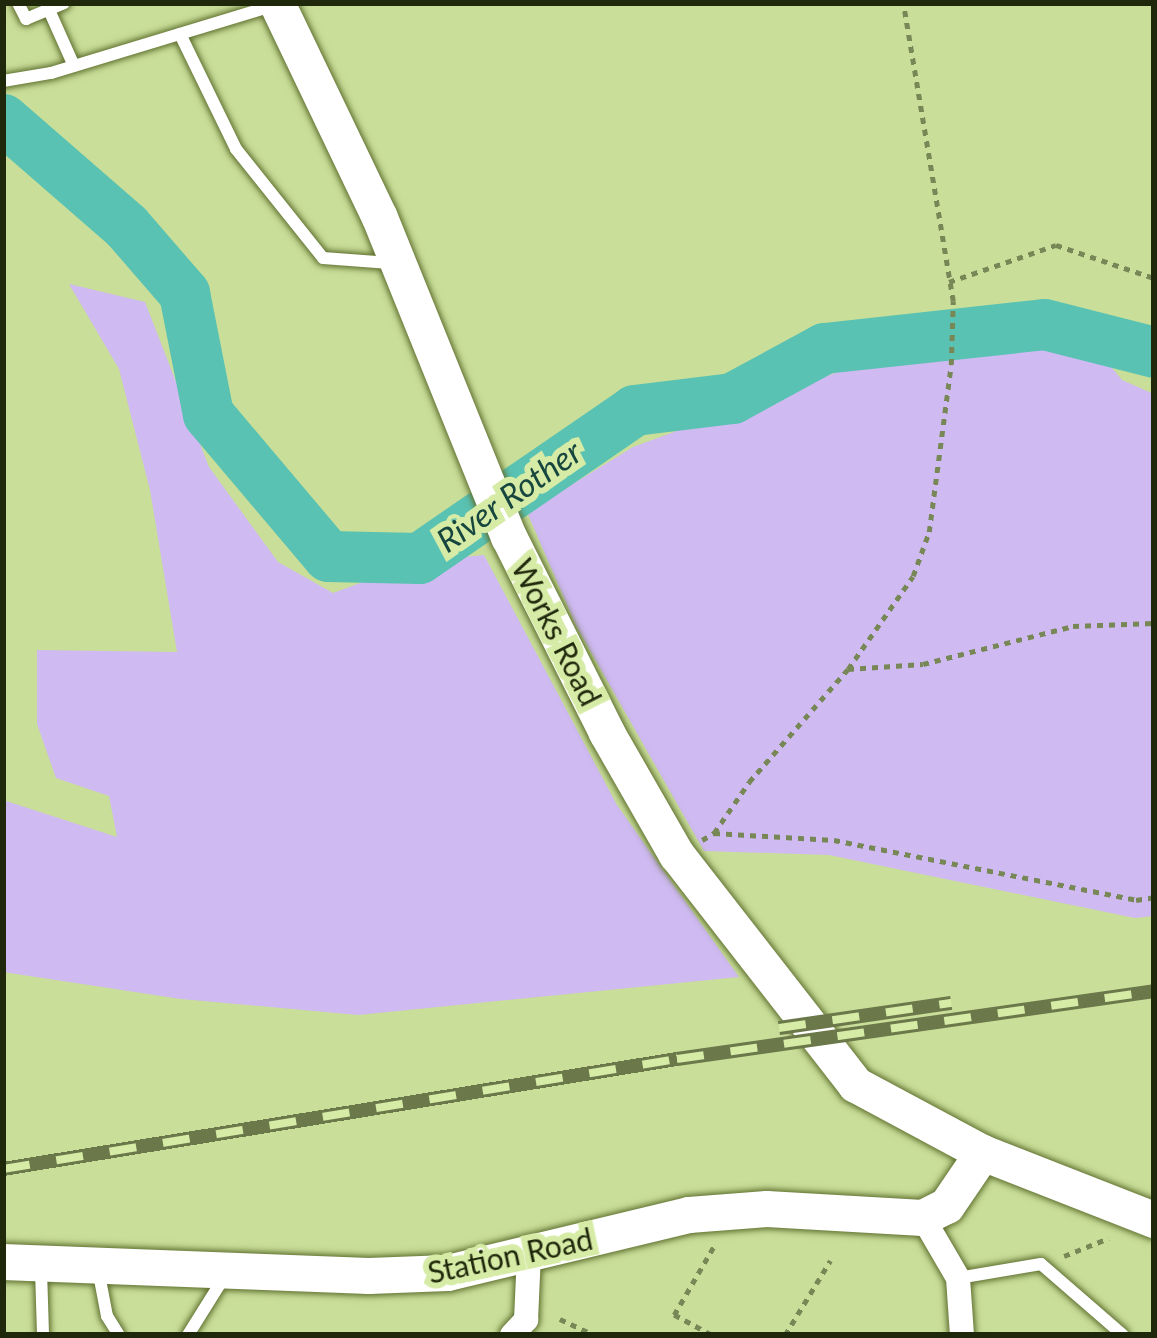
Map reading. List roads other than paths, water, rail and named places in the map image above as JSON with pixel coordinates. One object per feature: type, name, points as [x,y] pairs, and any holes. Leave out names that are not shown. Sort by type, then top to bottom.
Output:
[{"type":"street","name":"Works Road","points":[[278,4],[398,264],[505,529],[607,733],[677,854],[856,1085],[983,1153],[1154,1220]]},
{"type":"street","points":[[962,1335],[958,1278],[923,1218],[947,1206],[983,1153]]},
{"type":"street","name":"Station Road","points":[[3,1262],[413,1276],[529,1255],[689,1215],[767,1209],[923,1218]]},
{"type":"street","points":[[512,1335],[526,1320],[529,1255]]},
{"type":"lane","points":[[18,3],[26,19],[64,3]]},
{"type":"lane","points":[[3,81],[51,73],[278,4]]},
{"type":"lane","points":[[49,10],[74,66]]},
{"type":"lane","points":[[180,34],[236,149],[322,258],[398,264]]},
{"type":"lane","points":[[40,1263],[43,1335]]},
{"type":"lane","points":[[958,1278],[1042,1264],[1123,1335]]},
{"type":"lane","points":[[97,1265],[107,1316],[119,1335]]},
{"type":"lane","points":[[188,1335],[226,1272]]},
{"type":"waterway","name":"River Rother","points":[[3,119],[126,226],[184,293],[208,414],[328,556],[419,558],[634,410],[732,398],[824,348],[1044,324],[1154,352]]},
{"type":"railway","points":[[3,1169],[677,1059],[1154,991]]},
{"type":"railway","points":[[779,1028],[951,1003]]}]
